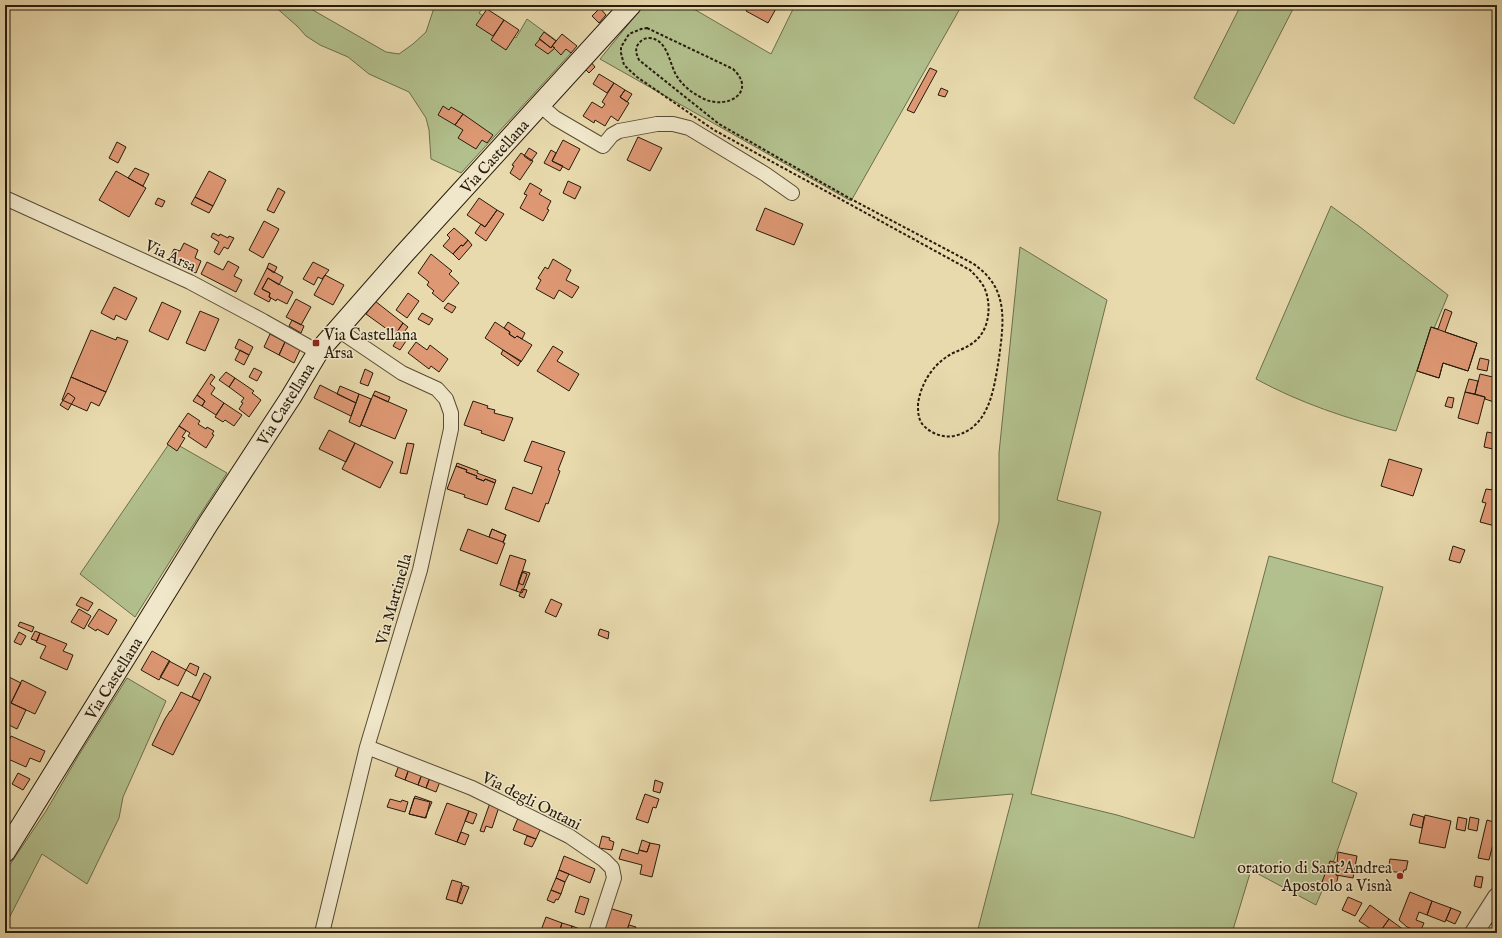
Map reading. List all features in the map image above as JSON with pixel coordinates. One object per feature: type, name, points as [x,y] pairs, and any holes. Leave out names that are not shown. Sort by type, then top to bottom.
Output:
[{"type":"main road","name":"Via Castellana","points":[[5,852],[208,524],[318,352],[337,329],[631,5]]},
{"type":"street","points":[[540,105],[555,118],[604,146],[612,135],[619,131],[657,124],[673,124],[689,128],[765,174],[792,193]]},
{"type":"street","name":"Via Arsa","points":[[5,198],[190,282],[318,352]]},
{"type":"street","name":"Via Martinella","points":[[322,933],[367,747],[420,570],[451,429],[451,413],[446,399],[437,389],[402,373],[337,329]]},
{"type":"street","name":"Via degli Ontani","points":[[367,747],[472,788],[569,836],[604,860],[612,868],[614,878],[596,933]]},
{"type":"street","points":[[1474,933],[1497,897]]},
{"type":"path","points":[[641,29],[652,30],[733,69],[739,74],[742,81],[742,88],[734,100],[720,103],[712,102],[696,95],[683,84],[677,77],[665,49],[652,38],[645,38],[636,48],[636,54],[639,60],[719,124],[849,198],[972,263],[981,269],[989,279],[995,288],[1003,311],[1002,332],[994,391],[991,401],[982,417],[969,430],[961,434],[947,437],[939,435],[924,426],[918,411],[922,389],[927,377],[934,368],[942,360],[974,342],[980,336],[984,328],[988,317],[988,297],[978,278],[970,270],[714,130],[636,77],[624,65],[621,47],[629,34],[641,29]]},
{"type":"green space","points":[[273,5],[304,5],[386,52],[399,54],[426,32],[435,5],[485,5],[479,13],[516,38],[527,19],[572,52],[461,173],[431,159],[429,130],[426,118],[409,92],[369,74],[348,57],[320,45],[306,36]]},
{"type":"green space","points":[[644,5],[687,5],[771,54],[795,5],[962,5],[851,201],[600,59]]},
{"type":"green space","points":[[1241,5],[1295,5],[1234,124],[1194,98]]},
{"type":"green space","points":[[1331,206],[1448,295],[1418,367],[1396,431],[1324,410],[1290,396],[1256,379]]},
{"type":"green space","points":[[1020,247],[1107,300],[1057,500],[1101,512],[1031,794],[1117,815],[1194,838],[1269,556],[1383,587],[1332,782],[1357,793],[1330,872],[1316,905],[1251,870],[1232,933],[977,933],[1013,794],[930,801],[999,521],[999,453]]},
{"type":"green space","points":[[171,441],[227,473],[135,617],[80,574]]},
{"type":"green space","points":[[127,678],[166,701],[123,797],[119,818],[87,884],[42,854],[5,926],[5,872],[46,811]]},
{"type":"building","points":[[749,5],[778,5],[768,23],[746,11]]},
{"type":"building","points":[[600,8],[606,15],[599,23],[592,16]]},
{"type":"building","points":[[487,9],[504,20],[493,36],[476,25]]},
{"type":"building","points":[[504,20],[519,30],[506,50],[491,40]]},
{"type":"building","points":[[544,32],[556,41],[551,48],[539,39]]},
{"type":"building","points":[[562,34],[577,46],[571,53],[566,49],[561,55],[552,46]]},
{"type":"building","points":[[540,39],[551,48],[552,46],[555,48],[548,54],[535,45]]},
{"type":"building","points":[[590,61],[595,67],[589,73],[583,67]]},
{"type":"building","points":[[930,68],[937,71],[914,113],[907,110]]},
{"type":"building","points":[[599,74],[614,83],[607,93],[593,84]]},
{"type":"building","points":[[614,83],[625,90],[620,97],[629,103],[618,121],[611,116],[605,126],[595,120],[594,123],[583,116],[592,102],[602,108],[605,104],[602,102]]},
{"type":"building","points":[[941,88],[948,91],[945,97],[938,95]]},
{"type":"building","points":[[625,90],[632,94],[627,102],[620,97]]},
{"type":"building","points":[[443,106],[449,110],[451,107],[463,114],[455,125],[438,115]]},
{"type":"building","points":[[463,114],[493,135],[487,143],[482,140],[476,149],[458,138],[463,130],[455,125]]},
{"type":"building","points":[[638,137],[662,148],[650,171],[627,160]]},
{"type":"building","points":[[563,140],[580,149],[569,170],[552,161]]},
{"type":"building","points":[[117,142],[126,147],[118,163],[109,158]]},
{"type":"building","points":[[529,148],[537,153],[531,161],[524,156]]},
{"type":"building","points":[[551,150],[556,153],[552,161],[563,166],[560,171],[544,163]]},
{"type":"building","points":[[521,153],[533,161],[520,180],[510,173],[514,166],[512,165]]},
{"type":"building","points":[[135,168],[149,174],[143,186],[128,178]]},
{"type":"building","points":[[116,171],[146,188],[129,217],[99,200]]},
{"type":"building","points":[[209,171],[226,180],[213,206],[195,197]]},
{"type":"building","points":[[568,181],[581,187],[575,199],[563,193]]},
{"type":"building","points":[[530,183],[542,190],[539,194],[551,201],[547,209],[549,210],[543,221],[520,208],[527,195],[524,194]]},
{"type":"building","points":[[278,188],[285,192],[274,213],[267,210]]},
{"type":"building","points":[[195,197],[213,206],[209,213],[191,204]]},
{"type":"building","points":[[158,198],[165,201],[162,207],[155,204]]},
{"type":"building","points":[[479,198],[497,210],[485,227],[467,215]]},
{"type":"building","points":[[765,208],[803,224],[794,245],[756,230]]},
{"type":"building","points":[[497,210],[504,214],[486,241],[475,233],[481,224],[485,227]]},
{"type":"building","points":[[264,221],[279,229],[263,258],[249,250]]},
{"type":"building","points":[[454,228],[468,240],[453,254],[443,246],[450,238],[447,235]]},
{"type":"building","points":[[213,233],[219,236],[220,234],[228,238],[229,236],[234,238],[228,249],[224,247],[219,255],[214,252],[219,242],[211,237]]},
{"type":"building","points":[[468,240],[472,245],[459,260],[453,254]]},
{"type":"building","points":[[184,243],[198,250],[195,258],[201,261],[196,273],[168,261],[174,249],[180,251]]},
{"type":"building","points":[[431,254],[452,271],[449,274],[459,283],[443,302],[432,293],[434,291],[427,285],[429,282],[418,273]]},
{"type":"building","points":[[553,259],[571,270],[566,280],[579,287],[572,298],[559,290],[554,299],[536,289],[541,280],[538,278],[545,267],[548,269]]},
{"type":"building","points":[[228,261],[239,267],[234,276],[242,280],[236,292],[201,274],[207,262],[223,270]]},
{"type":"building","points":[[313,262],[329,270],[322,279],[318,277],[314,285],[303,279]]},
{"type":"building","points":[[269,263],[277,267],[274,273],[267,268]]},
{"type":"building","points":[[267,268],[283,277],[279,285],[268,278],[262,289],[270,293],[269,297],[271,298],[269,302],[254,294]]},
{"type":"building","points":[[325,275],[344,285],[333,305],[314,295]]},
{"type":"building","points":[[268,278],[293,292],[287,304],[269,297],[270,293],[262,289]]},
{"type":"building","points":[[114,287],[137,298],[126,320],[116,315],[114,320],[101,313]]},
{"type":"building","points":[[408,293],[419,301],[407,318],[396,310]]},
{"type":"building","points":[[296,299],[311,307],[301,325],[286,317]]},
{"type":"building","points":[[375,301],[403,323],[395,335],[366,314]]},
{"type":"building","points":[[162,302],[181,311],[168,340],[149,331]]},
{"type":"building","points":[[448,303],[456,307],[452,313],[444,308]]},
{"type":"building","points":[[1445,309],[1452,312],[1445,332],[1477,343],[1468,371],[1443,363],[1439,378],[1417,371],[1431,327],[1438,329]]},
{"type":"building","points":[[200,311],[219,319],[205,351],[186,343]]},
{"type":"building","points":[[422,313],[433,319],[429,325],[418,319]]},
{"type":"building","points":[[292,320],[304,326],[301,333],[289,326]]},
{"type":"building","points":[[495,322],[510,332],[509,334],[515,338],[517,336],[532,345],[521,362],[485,338]]},
{"type":"building","points":[[508,322],[525,333],[522,339],[517,336],[515,338],[504,328]]},
{"type":"building","points":[[403,323],[408,327],[401,336],[406,341],[400,350],[393,346],[398,338],[395,335]]},
{"type":"building","points":[[1431,327],[1477,343],[1468,371],[1443,363],[1439,378],[1417,371]]},
{"type":"building","points":[[91,330],[116,340],[117,337],[128,341],[106,392],[71,377]]},
{"type":"building","points":[[270,334],[285,342],[279,355],[264,347]]},
{"type":"building","points":[[239,339],[253,347],[249,355],[235,348]]},
{"type":"building","points":[[285,342],[300,350],[294,363],[279,355]]},
{"type":"building","points":[[416,342],[427,350],[430,345],[448,359],[439,372],[431,366],[429,369],[408,353]]},
{"type":"building","points":[[553,346],[563,352],[557,361],[579,374],[569,391],[537,371]]},
{"type":"building","points":[[240,350],[249,355],[244,365],[235,360]]},
{"type":"building","points":[[503,350],[521,361],[518,366],[501,354]]},
{"type":"building","points":[[1480,358],[1489,360],[1487,371],[1477,369]]},
{"type":"building","points":[[254,368],[262,372],[257,381],[249,377]]},
{"type":"building","points":[[365,369],[373,373],[368,386],[360,383]]},
{"type":"building","points":[[226,372],[235,378],[229,387],[219,380]]},
{"type":"building","points":[[211,374],[215,377],[210,384],[215,388],[211,394],[224,403],[216,415],[202,406],[205,401],[197,395]]},
{"type":"building","points":[[1480,374],[1497,378],[1497,403],[1475,394]]},
{"type":"building","points":[[71,377],[106,392],[99,406],[91,402],[87,411],[62,400]]},
{"type":"building","points":[[235,378],[254,391],[252,393],[261,400],[249,417],[239,409],[244,398],[229,387]]},
{"type":"building","points":[[1469,379],[1478,381],[1475,394],[1465,392]]},
{"type":"building","points":[[320,385],[356,403],[351,416],[314,398]]},
{"type":"building","points":[[340,386],[359,394],[356,403],[337,394]]},
{"type":"building","points":[[375,391],[390,397],[388,402],[373,395]]},
{"type":"building","points":[[1465,392],[1485,397],[1478,424],[1458,418]]},
{"type":"building","points":[[68,393],[75,398],[68,410],[60,405]]},
{"type":"building","points":[[359,394],[371,399],[360,427],[349,422]]},
{"type":"building","points":[[197,395],[205,401],[202,406],[193,401]]},
{"type":"building","points":[[373,395],[407,410],[395,439],[361,425]]},
{"type":"building","points":[[1448,397],[1454,398],[1452,408],[1445,406]]},
{"type":"building","points":[[473,401],[495,410],[494,413],[513,418],[504,441],[464,425]]},
{"type":"building","points":[[224,403],[242,415],[234,426],[225,420],[223,422],[215,417]]},
{"type":"building","points":[[188,413],[200,421],[198,424],[206,429],[207,427],[214,431],[212,434],[214,435],[206,448],[188,436],[190,433],[179,426]]},
{"type":"building","points":[[179,426],[186,431],[182,437],[185,438],[177,451],[167,444]]},
{"type":"building","points":[[329,430],[355,443],[346,462],[319,449]]},
{"type":"building","points":[[1487,432],[1497,434],[1497,450],[1484,447]]},
{"type":"building","points":[[532,441],[565,452],[548,504],[546,503],[539,522],[505,509],[513,487],[532,494],[542,467],[524,461]]},
{"type":"building","points":[[355,443],[393,462],[380,488],[342,469]]},
{"type":"building","points":[[407,443],[414,444],[407,474],[400,473]]},
{"type":"building","points":[[1389,459],[1422,469],[1413,496],[1381,486]]},
{"type":"building","points":[[457,463],[496,480],[495,483],[485,479],[484,481],[476,478],[477,476],[466,472],[467,470],[456,466]]},
{"type":"building","points":[[456,466],[477,476],[476,478],[484,481],[485,479],[495,483],[487,505],[447,489]]},
{"type":"building","points":[[1495,483],[1497,484],[1497,520],[1495,526],[1480,522],[1486,503],[1482,502],[1486,489],[1493,490]]},
{"type":"building","points":[[468,529],[489,537],[492,529],[506,535],[503,543],[505,543],[497,564],[460,550]]},
{"type":"building","points":[[492,529],[506,535],[503,542],[489,537]]},
{"type":"building","points":[[1453,546],[1465,550],[1460,563],[1449,560]]},
{"type":"building","points":[[510,555],[526,560],[516,591],[500,585]]},
{"type":"building","points":[[523,571],[530,573],[522,593],[516,591]]},
{"type":"building","points":[[522,572],[527,574],[523,585],[518,583]]},
{"type":"building","points":[[1497,583],[1497,600],[1494,599]]},
{"type":"building","points":[[522,589],[527,590],[524,598],[519,596]]},
{"type":"building","points":[[81,597],[93,603],[88,611],[76,605]]},
{"type":"building","points":[[551,599],[562,604],[556,617],[545,612]]},
{"type":"building","points":[[79,609],[91,616],[84,629],[71,622]]},
{"type":"building","points":[[99,609],[117,620],[108,635],[97,629],[96,631],[88,626]]},
{"type":"building","points":[[20,622],[34,627],[32,632],[18,626]]},
{"type":"building","points":[[600,629],[609,632],[608,639],[598,635]]},
{"type":"building","points":[[35,631],[40,633],[37,641],[31,639]]},
{"type":"building","points":[[19,632],[26,636],[21,645],[14,642]]},
{"type":"building","points":[[40,633],[67,644],[63,651],[73,655],[67,670],[40,658],[46,646],[36,642]]},
{"type":"building","points":[[152,651],[170,661],[159,680],[141,670]]},
{"type":"building","points":[[169,661],[186,670],[178,686],[160,677]]},
{"type":"building","points":[[190,663],[199,667],[196,676],[186,670]]},
{"type":"building","points":[[204,673],[211,677],[200,701],[192,697]]},
{"type":"building","points":[[5,675],[21,683],[11,703],[26,710],[17,729],[5,723]]},
{"type":"building","points":[[22,680],[46,692],[35,714],[11,703]]},
{"type":"building","points":[[181,692],[200,701],[173,755],[152,745]]},
{"type":"building","points":[[5,731],[10,733],[5,743]]},
{"type":"building","points":[[11,736],[45,751],[40,762],[30,758],[26,767],[8,759],[10,757],[5,755],[5,751]]},
{"type":"building","points":[[400,762],[410,766],[405,780],[395,776]]},
{"type":"building","points":[[410,766],[423,771],[418,785],[405,780]]},
{"type":"building","points":[[423,771],[431,774],[426,788],[418,785]]},
{"type":"building","points":[[18,773],[30,779],[23,790],[12,784]]},
{"type":"building","points":[[431,775],[441,779],[436,792],[426,788]]},
{"type":"building","points":[[655,780],[663,783],[660,793],[653,791]]},
{"type":"building","points":[[645,794],[659,799],[656,808],[653,807],[648,823],[636,819]]},
{"type":"building","points":[[415,796],[432,802],[425,818],[409,814]]},
{"type":"building","points":[[414,798],[430,802],[426,818],[409,814]]},
{"type":"building","points":[[390,799],[408,802],[405,812],[387,807]]},
{"type":"building","points":[[491,800],[500,804],[492,828],[486,826],[484,832],[480,831]]},
{"type":"building","points":[[447,803],[469,811],[457,842],[435,834]]},
{"type":"building","points":[[469,811],[477,814],[473,824],[465,821]]},
{"type":"building","points":[[1413,814],[1424,817],[1422,828],[1410,825]]},
{"type":"building","points":[[1425,815],[1451,821],[1445,848],[1419,843]]},
{"type":"building","points":[[1458,817],[1467,819],[1465,831],[1456,829]]},
{"type":"building","points":[[1470,817],[1479,819],[1477,831],[1468,829]]},
{"type":"building","points":[[518,818],[541,828],[536,839],[513,830]]},
{"type":"building","points":[[1487,820],[1497,823],[1497,836],[1495,836],[1489,860],[1478,858]]},
{"type":"building","points":[[461,832],[469,835],[465,845],[457,842]]},
{"type":"building","points":[[527,836],[536,839],[532,847],[524,844]]},
{"type":"building","points":[[602,836],[610,838],[609,840],[614,842],[612,850],[599,848]]},
{"type":"building","points":[[642,840],[650,843],[647,852],[639,850]]},
{"type":"building","points":[[650,843],[660,845],[652,877],[640,874],[642,865],[619,859],[622,849],[638,854],[639,850],[647,852]]},
{"type":"building","points":[[1338,852],[1357,856],[1353,878],[1336,875]]},
{"type":"building","points":[[564,856],[595,869],[590,883],[559,870]]},
{"type":"building","points":[[1390,859],[1408,861],[1406,870],[1404,870],[1403,873],[1388,871]]},
{"type":"building","points":[[1330,861],[1338,863],[1336,886],[1322,882]]},
{"type":"building","points":[[559,870],[569,874],[565,882],[556,878]]},
{"type":"building","name":"oratorio di Sant'Andrea Apostolo a Visnà","points":[[1398,873],[1403,873],[1403,879],[1397,878]]},
{"type":"building","points":[[1476,876],[1483,877],[1481,888],[1474,886]]},
{"type":"building","points":[[556,878],[565,882],[561,894],[551,890]]},
{"type":"building","points":[[452,880],[462,883],[457,902],[446,899]]},
{"type":"building","points":[[463,885],[469,887],[462,904],[457,902]]},
{"type":"building","points":[[551,890],[561,894],[558,900],[556,899],[554,903],[547,900]]},
{"type":"building","points":[[1410,892],[1432,901],[1427,915],[1419,912],[1416,920],[1424,923],[1420,932],[1407,927],[1399,920]]},
{"type":"building","points":[[580,896],[589,899],[584,915],[575,912]]},
{"type":"building","points":[[1348,897],[1362,903],[1355,916],[1342,910]]},
{"type":"building","points":[[1432,901],[1451,908],[1445,922],[1427,915]]},
{"type":"building","points":[[1370,905],[1389,919],[1379,933],[1359,921]]},
{"type":"building","points":[[1497,906],[1497,925],[1486,923]]},
{"type":"building","points":[[609,908],[632,915],[626,933],[609,933],[602,931]]},
{"type":"building","points":[[1451,908],[1461,912],[1455,924],[1446,920]]},
{"type":"building","points":[[546,917],[562,923],[559,933],[540,933]]},
{"type":"building","points":[[1389,919],[1408,933],[1379,933]]},
{"type":"building","points":[[562,923],[572,926],[570,933],[559,933]]},
{"type":"building","points":[[629,925],[636,927],[634,933],[626,933]]},
{"type":"building","points":[[572,926],[588,932],[588,933],[570,933]]},
{"type":"place","name":"Via Castellana Arsa","points":[[316,343]]},
{"type":"place","name":"oratorio di Sant'Andrea Apostolo a Visnà","points":[[1400,876]]}]
